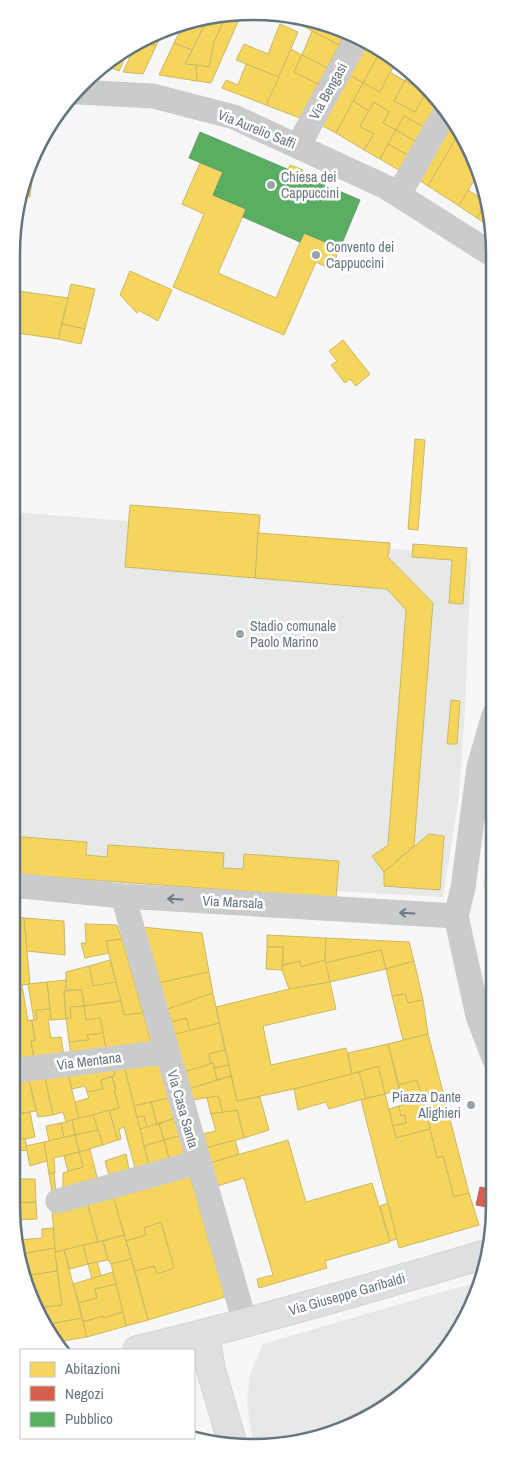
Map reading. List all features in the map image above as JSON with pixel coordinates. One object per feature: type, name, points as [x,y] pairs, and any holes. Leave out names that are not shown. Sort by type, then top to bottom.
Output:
[{"type":"main road","name":"Via Giuseppe Garibaldi","points":[[141,1349],[205,1334],[326,1301],[481,1255]]},
{"type":"main road","points":[[205,1334],[202,1374],[230,1438]]},
{"type":"street","name":"Via Bengasi","points":[[298,146],[355,43]]},
{"type":"street","name":"Via Aurelio Saffi","points":[[84,92],[154,96],[234,117],[399,194],[486,250]]},
{"type":"street","points":[[399,194],[442,117]]},
{"type":"street","points":[[486,743],[479,767],[463,888],[456,916],[478,1016],[486,1037]]},
{"type":"street","name":"Via Marsala","points":[[20,886],[123,896],[456,916]]},
{"type":"street","name":"Via Casa Santa","points":[[123,896],[166,1052],[245,1323]]},
{"type":"street","name":"Via Mentana","points":[[20,1070],[166,1052]]},
{"type":"street","points":[[58,1201],[198,1162]]},
{"type":"shaded area","name":"Stadio comunale Paolo Marino","points":[[130,506],[261,516],[259,533],[390,543],[391,549],[412,550],[413,544],[467,548],[467,558],[471,560],[465,709],[459,797],[443,897],[337,891],[336,898],[20,875],[20,513],[128,521]]},
{"type":"shaded area","points":[[473,1284],[455,1322],[438,1348],[418,1371],[395,1391],[370,1408],[328,1427],[298,1435],[252,1439],[247,1403],[250,1374],[263,1344]]},
{"type":"building: Abitazioni","points":[[239,20],[211,83],[197,81],[196,65],[209,67],[214,42],[223,22]]},
{"type":"building: Abitazioni","points":[[223,22],[214,42],[209,67],[185,64],[205,25]]},
{"type":"building: Abitazioni","points":[[280,24],[298,32],[279,77],[236,60],[244,44],[268,54]]},
{"type":"building: Abitazioni","points":[[205,25],[192,50],[174,43],[180,32]]},
{"type":"building: Abitazioni","points":[[301,25],[328,32],[343,38],[339,45]]},
{"type":"building: Abitazioni","points":[[312,31],[339,45],[327,68],[302,55]]},
{"type":"building: Abitazioni","points":[[159,40],[156,46],[151,44]]},
{"type":"building: Abitazioni","points":[[174,43],[192,50],[185,64],[196,65],[197,81],[159,75]]},
{"type":"building: Abitazioni","points":[[151,44],[156,46],[143,74],[123,72],[131,55]]},
{"type":"building: Abitazioni","points":[[363,48],[378,56],[363,83],[348,74]]},
{"type":"building: Abitazioni","points":[[291,49],[302,55],[294,72],[318,84],[300,118],[266,105]]},
{"type":"building: Abitazioni","points":[[302,55],[327,68],[318,84],[294,72]]},
{"type":"building: Abitazioni","points":[[378,56],[393,67],[380,92],[363,83]]},
{"type":"building: Abitazioni","points":[[124,59],[119,71],[111,68]]},
{"type":"building: Abitazioni","points":[[246,64],[279,77],[266,105],[222,88],[226,80],[238,85]]},
{"type":"building: Abitazioni","points":[[390,72],[405,81],[394,101],[415,112],[424,95],[436,108],[426,128],[404,116],[396,130],[383,123],[389,112],[374,102],[369,111],[353,101],[363,83],[380,92]]},
{"type":"building: Abitazioni","points":[[348,74],[363,83],[336,133],[321,125]]},
{"type":"building: Abitazioni","points":[[407,78],[419,89],[405,81]]},
{"type":"building: Abitazioni","points":[[405,81],[418,88],[424,95],[415,112],[394,101]]},
{"type":"building: Abitazioni","points":[[353,101],[369,111],[360,126],[374,134],[364,150],[336,133]]},
{"type":"building: Abitazioni","points":[[374,102],[389,112],[383,123],[396,130],[380,159],[364,150],[374,134],[360,126]]},
{"type":"building: Abitazioni","points":[[404,116],[426,128],[418,143],[396,130]]},
{"type":"building: Abitazioni","points":[[446,123],[456,139],[428,186],[416,178]]},
{"type":"building: Abitazioni","points":[[396,130],[418,143],[411,157],[388,144]]},
{"type":"building: Abitazioni","points":[[456,139],[475,180],[459,206],[428,186]]},
{"type":"building: Abitazioni","points":[[388,144],[411,157],[402,172],[380,159]]},
{"type":"building: Abitazioni","name":"Convento dei Cappuccini","points":[[200,163],[223,172],[213,195],[246,209],[218,273],[276,298],[304,233],[340,248],[331,269],[316,262],[284,335],[173,287],[204,214],[182,204]]},
{"type":"building: Abitazioni","points":[[290,165],[303,170],[301,175],[288,170]]},
{"type":"building: Abitazioni","points":[[31,180],[32,180],[30,197],[27,197]]},
{"type":"building: Abitazioni","points":[[468,190],[479,197],[482,210],[477,218],[459,206]]},
{"type":"building: Abitazioni","points":[[482,210],[484,223],[477,218]]},
{"type":"building: Abitazioni","points":[[130,271],[172,290],[158,321],[138,310],[137,313],[120,295]]},
{"type":"building: Abitazioni","points":[[71,284],[95,289],[85,329],[62,324]]},
{"type":"building: Abitazioni","points":[[20,291],[68,298],[58,339],[20,333]]},
{"type":"building: Abitazioni","points":[[62,324],[85,329],[81,344],[58,339]]},
{"type":"building: Abitazioni","points":[[343,340],[370,374],[356,386],[350,379],[345,383],[331,365],[337,361],[329,351]]},
{"type":"building: Abitazioni","points":[[415,439],[425,440],[418,530],[408,529]]},
{"type":"building: Abitazioni","points":[[130,505],[260,515],[255,578],[125,567]]},
{"type":"building: Abitazioni","points":[[258,533],[390,543],[388,557],[433,603],[414,846],[384,872],[372,856],[388,845],[406,610],[387,589],[255,578]]},
{"type":"building: Abitazioni","points":[[413,544],[467,548],[463,604],[449,603],[452,560],[412,557]]},
{"type":"building: Abitazioni","points":[[451,700],[460,701],[457,744],[447,744]]},
{"type":"building: Abitazioni","points":[[429,834],[444,836],[440,890],[384,886],[384,872]]},
{"type":"building: Abitazioni","points":[[20,837],[87,842],[86,855],[107,857],[108,845],[224,853],[223,868],[243,869],[244,854],[339,861],[336,898],[20,875]]},
{"type":"building: Abitazioni","points":[[20,917],[24,918],[30,984],[20,985]]},
{"type":"building: Abitazioni","points":[[24,918],[64,921],[65,955],[27,951]]},
{"type":"building: Abitazioni","points":[[85,924],[117,925],[122,939],[106,941],[109,953],[85,958],[81,943],[86,943]]},
{"type":"building: Abitazioni","points":[[142,927],[202,933],[209,972],[158,983]]},
{"type":"building: Abitazioni","points":[[267,935],[326,938],[325,960],[301,967],[300,961],[283,965],[283,947],[267,947]]},
{"type":"building: Abitazioni","points":[[326,938],[409,942],[414,961],[386,969],[381,950],[325,963]]},
{"type":"building: Abitazioni","points":[[122,939],[143,1013],[124,1015],[106,941]]},
{"type":"building: Abitazioni","points":[[267,947],[283,947],[282,970],[266,969]]},
{"type":"building: Abitazioni","points":[[381,950],[386,969],[330,982],[325,963]]},
{"type":"building: Abitazioni","points":[[110,960],[116,982],[93,986],[89,966]]},
{"type":"building: Abitazioni","points":[[325,960],[330,982],[289,989],[282,970],[283,965],[300,961],[301,967]]},
{"type":"building: Abitazioni","points":[[414,961],[423,1000],[408,1003],[405,994],[392,996],[386,969]]},
{"type":"building: Abitazioni","points":[[89,966],[93,986],[116,982],[121,1001],[84,1006],[82,990],[66,990],[66,972]]},
{"type":"building: Abitazioni","points":[[209,972],[213,993],[165,1010],[158,983]]},
{"type":"building: Abitazioni","points":[[66,980],[66,990],[64,991],[66,1019],[51,1020],[47,982]]},
{"type":"building: Abitazioni","points":[[47,982],[50,1009],[36,1010],[37,1020],[34,1020],[28,984]]},
{"type":"building: Abitazioni","points":[[330,982],[336,1009],[263,1026],[271,1065],[346,1048],[352,1074],[237,1101],[216,1007],[289,989]]},
{"type":"building: Abitazioni","points":[[20,985],[22,985],[28,1021],[32,1020],[35,1041],[31,1041],[34,1059],[20,1061]]},
{"type":"building: Abitazioni","points":[[82,990],[84,1006],[70,1007],[71,1018],[66,1018],[64,991]]},
{"type":"building: Abitazioni","points":[[213,993],[219,1023],[190,1031],[186,1018],[169,1023],[165,1010]]},
{"type":"building: Abitazioni","points":[[405,994],[408,1003],[423,1000],[428,1034],[403,1040],[392,996]]},
{"type":"building: Abitazioni","points":[[121,1001],[124,1015],[143,1013],[151,1042],[106,1049],[100,1018],[86,1020],[84,1006]]},
{"type":"building: Abitazioni","points":[[84,1006],[86,1020],[100,1018],[103,1033],[87,1035],[89,1040],[69,1042],[66,1018],[71,1018],[70,1007]]},
{"type":"building: Abitazioni","points":[[50,1009],[51,1020],[48,1020],[51,1038],[61,1037],[64,1056],[34,1059],[31,1041],[35,1041],[32,1020],[37,1020],[36,1010]]},
{"type":"building: Abitazioni","points":[[186,1018],[190,1031],[172,1035],[169,1023]]},
{"type":"building: Abitazioni","points":[[219,1023],[225,1050],[209,1054],[211,1064],[184,1072],[172,1035]]},
{"type":"building: Abitazioni","points":[[103,1033],[106,1049],[71,1054],[69,1042],[89,1040],[87,1035]]},
{"type":"building: Abitazioni","points":[[428,1034],[469,1193],[454,1197],[443,1156],[437,1158],[417,1080],[399,1085],[388,1044]]},
{"type":"building: Abitazioni","points":[[388,1044],[399,1089],[385,1094],[378,1066],[352,1074],[348,1053]]},
{"type":"building: Abitazioni","points":[[225,1050],[229,1065],[214,1068],[209,1054]]},
{"type":"building: Abitazioni","points":[[157,1057],[169,1098],[134,1106],[123,1062]]},
{"type":"building: Abitazioni","points":[[123,1062],[149,1164],[135,1168],[124,1127],[119,1129],[121,1139],[118,1140],[109,1110],[119,1108],[114,1090],[116,1090],[112,1077],[115,1075],[112,1064]]},
{"type":"building: Abitazioni","points":[[213,1063],[217,1080],[189,1089],[184,1072]]},
{"type":"building: Abitazioni","points":[[112,1064],[115,1075],[101,1080],[103,1089],[87,1092],[85,1086],[72,1089],[67,1070]]},
{"type":"building: Abitazioni","points":[[229,1065],[231,1076],[217,1080],[214,1068]]},
{"type":"building: Abitazioni","points":[[378,1066],[385,1094],[366,1098],[359,1072]]},
{"type":"building: Abitazioni","points":[[67,1070],[79,1119],[66,1122],[63,1112],[53,1115],[44,1073]]},
{"type":"building: Abitazioni","points":[[359,1072],[366,1098],[329,1109],[326,1102],[298,1110],[294,1089]]},
{"type":"building: Abitazioni","points":[[44,1073],[53,1115],[38,1117],[28,1076]]},
{"type":"building: Abitazioni","points":[[28,1076],[36,1111],[20,1114],[20,1077]]},
{"type":"building: Abitazioni","points":[[231,1076],[237,1101],[260,1097],[269,1130],[244,1138],[237,1110],[223,1113],[218,1096],[192,1100],[189,1089]]},
{"type":"building: Abitazioni","points":[[112,1077],[119,1108],[79,1119],[75,1102],[89,1098],[87,1092],[103,1089],[101,1080]]},
{"type":"building: Abitazioni","points":[[417,1080],[430,1129],[396,1138],[393,1126],[406,1123],[405,1115],[401,1116],[399,1106],[403,1105],[399,1085]]},
{"type":"building: Abitazioni","points":[[385,1094],[396,1138],[430,1129],[437,1158],[443,1156],[454,1197],[469,1193],[479,1225],[399,1248],[361,1100]]},
{"type":"building: Abitazioni","points":[[218,1096],[223,1113],[211,1114],[207,1098]]},
{"type":"building: Abitazioni","points":[[169,1098],[175,1118],[157,1124],[151,1102]]},
{"type":"building: Abitazioni","points":[[151,1102],[157,1124],[147,1127],[144,1116],[137,1117],[134,1106]]},
{"type":"building: Abitazioni","points":[[399,1106],[401,1116],[405,1115],[406,1123],[393,1126],[389,1109]]},
{"type":"building: Abitazioni","points":[[109,1110],[118,1140],[103,1145],[93,1115]]},
{"type":"building: Abitazioni","points":[[237,1110],[244,1138],[206,1148],[202,1134],[216,1131],[211,1114]]},
{"type":"building: Abitazioni","points":[[30,1112],[35,1137],[20,1138],[20,1114]]},
{"type":"building: Abitazioni","points":[[93,1115],[98,1130],[75,1135],[72,1120]]},
{"type":"building: Abitazioni","points":[[144,1116],[147,1127],[140,1129],[137,1117]]},
{"type":"building: Abitazioni","points":[[175,1118],[180,1136],[164,1140],[159,1124]]},
{"type":"building: Abitazioni","points":[[72,1120],[75,1135],[64,1138],[61,1123]]},
{"type":"building: Abitazioni","points":[[61,1123],[64,1138],[49,1141],[46,1126]]},
{"type":"building: Abitazioni","points":[[159,1124],[164,1140],[144,1146],[140,1129]]},
{"type":"building: Abitazioni","points":[[98,1130],[103,1145],[79,1152],[75,1135]]},
{"type":"building: Abitazioni","points":[[75,1135],[79,1152],[54,1158],[55,1173],[49,1174],[44,1142]]},
{"type":"building: Abitazioni","points":[[180,1136],[185,1154],[169,1159],[164,1140]]},
{"type":"building: Abitazioni","points":[[20,1138],[25,1139],[28,1150],[20,1151]]},
{"type":"building: Abitazioni","points":[[164,1140],[169,1159],[149,1164],[144,1146]]},
{"type":"building: Abitazioni","points":[[235,1140],[239,1154],[210,1163],[206,1148]]},
{"type":"building: Abitazioni","points":[[288,1140],[306,1202],[372,1183],[390,1242],[325,1261],[327,1268],[259,1288],[257,1279],[273,1275],[244,1178],[217,1186],[210,1163]]},
{"type":"building: Abitazioni","points":[[44,1142],[47,1161],[30,1166],[26,1146]]},
{"type":"building: Abitazioni","points":[[90,1149],[98,1181],[63,1190],[63,1173],[83,1167],[79,1152]]},
{"type":"building: Abitazioni","points":[[79,1152],[83,1167],[68,1171],[64,1156]]},
{"type":"building: Abitazioni","points":[[126,1154],[129,1169],[109,1175],[105,1161]]},
{"type":"building: Abitazioni","points":[[189,1172],[225,1297],[148,1320],[135,1271],[154,1266],[157,1274],[174,1268],[161,1222],[144,1228],[146,1235],[126,1241],[112,1192]]},
{"type":"building: Abitazioni","points":[[54,1173],[56,1192],[52,1192],[49,1174]]},
{"type":"building: Abitazioni","points":[[20,1179],[35,1179],[36,1202],[20,1203]]},
{"type":"building: Abitazioni","points":[[112,1192],[124,1235],[98,1242],[86,1199]]},
{"type":"building: Abitazioni","points":[[86,1199],[98,1242],[55,1252],[52,1208]]},
{"type":"building: Abitazioni","points":[[36,1202],[37,1219],[20,1220],[20,1203]]},
{"type":"building: Abitazioni","points":[[388,1203],[397,1239],[390,1241],[380,1206]]},
{"type":"building: Abitazioni","points":[[161,1222],[174,1268],[157,1274],[154,1266],[135,1271],[126,1241],[146,1235],[144,1228]]},
{"type":"building: Abitazioni","points":[[53,1228],[55,1248],[25,1253],[22,1240],[42,1238],[42,1229]]},
{"type":"building: Abitazioni","points":[[124,1235],[131,1259],[111,1264],[108,1260],[103,1241]]},
{"type":"building: Abitazioni","points":[[103,1241],[108,1260],[88,1264],[83,1245]]},
{"type":"building: Abitazioni","points":[[83,1245],[88,1264],[70,1269],[64,1250]]},
{"type":"building: Abitazioni","points":[[55,1248],[57,1271],[30,1275],[25,1253]]},
{"type":"building: Abitazioni","points":[[64,1250],[82,1318],[52,1324],[43,1307],[62,1305],[55,1252]]},
{"type":"building: Abitazioni","points":[[131,1259],[148,1320],[126,1326],[111,1264]]},
{"type":"building: Abitazioni","points":[[97,1262],[101,1276],[92,1279],[88,1264]]},
{"type":"building: Abitazioni","points":[[57,1271],[62,1305],[43,1307],[30,1275]]},
{"type":"building: Abitazioni","points":[[113,1272],[116,1284],[95,1289],[97,1298],[79,1303],[73,1284]]},
{"type":"building: Abitazioni","points":[[116,1284],[123,1312],[83,1322],[79,1303],[97,1298],[95,1289]]},
{"type":"building: Abitazioni","points":[[123,1312],[126,1326],[87,1337],[83,1322]]},
{"type":"building: Abitazioni","points":[[82,1318],[87,1337],[63,1341],[52,1324]]},
{"type":"building: Negozi","points":[[480,1187],[486,1188],[486,1207],[476,1205]]},
{"type":"building: Pubblico","name":"Chiesa dei Cappuccini","points":[[200,132],[360,200],[340,248],[304,233],[300,242],[243,217],[246,209],[213,195],[223,172],[189,158]]},
{"type":"place","name":"Chiesa dei Cappuccini","points":[[271,185]]},
{"type":"place","name":"Convento dei Cappuccini","points":[[316,255]]},
{"type":"place","name":"Stadio comunale Paolo Marino","points":[[240,634]]},
{"type":"place","name":"Piazza Dante Alighieri","points":[[471,1105]]}]
